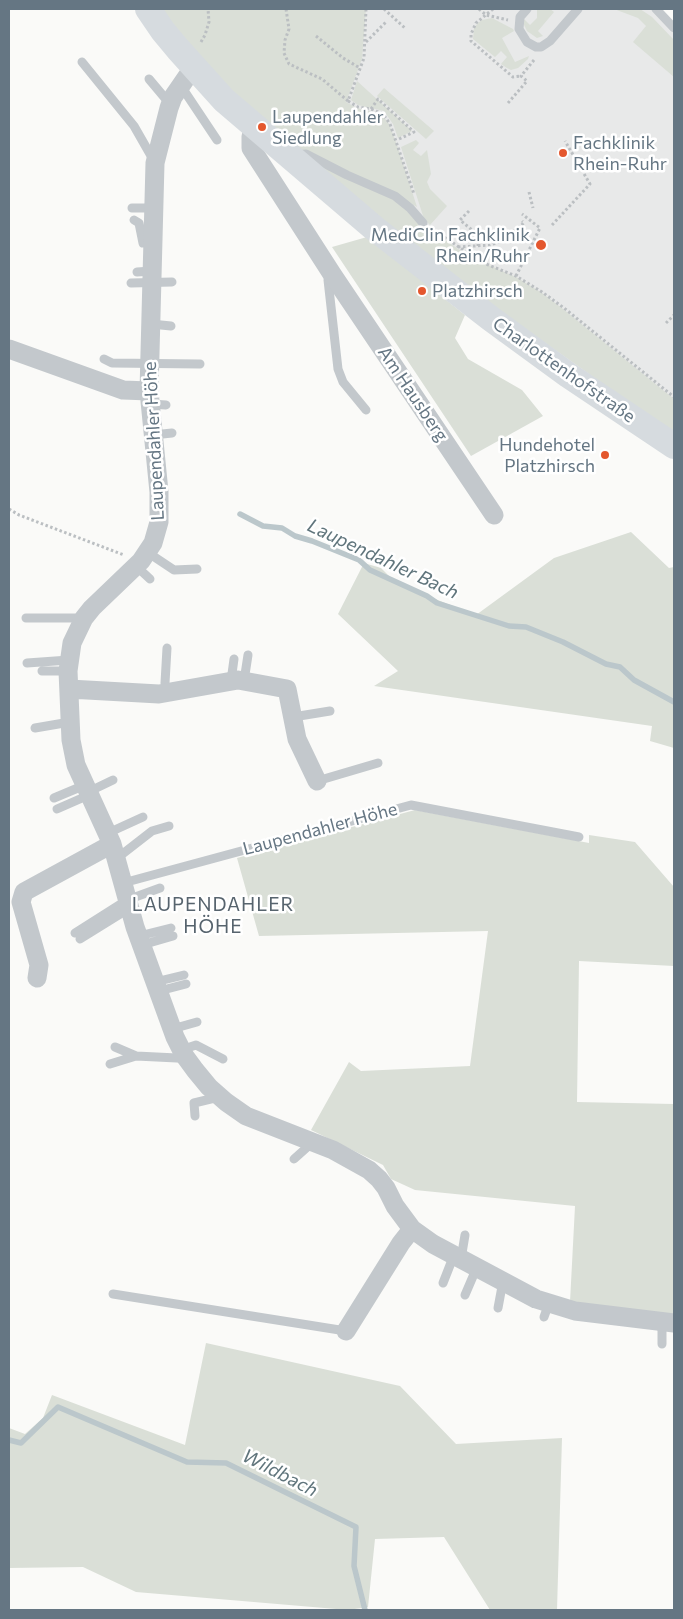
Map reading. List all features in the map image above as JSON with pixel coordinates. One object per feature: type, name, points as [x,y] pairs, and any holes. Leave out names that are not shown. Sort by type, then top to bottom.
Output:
[{"type":"main road","name":"Charlottenhofstraße","points":[[148,9],[188,72],[224,100],[374,228],[490,318],[674,446]]},
{"type":"street","name":"Laupendahler Höhe","points":[[188,72],[170,104],[155,163],[153,242],[147,275],[151,324],[150,364],[155,400],[153,435],[160,509],[157,533],[144,564],[92,608],[84,618],[72,643],[69,666],[72,753],[112,845],[126,897],[172,1029],[182,1052],[209,1088],[246,1116],[333,1150],[369,1170],[379,1178],[403,1218],[412,1229],[433,1244],[536,1299],[546,1310],[575,1311],[668,1322]]},
{"type":"street","name":"Am Hausberg","points":[[254,126],[250,137],[251,148],[332,274],[494,515]]},
{"type":"street","points":[[9,348],[155,400]]},
{"type":"street","points":[[69,689],[160,694],[237,681],[287,688],[297,739],[317,781]]},
{"type":"street","points":[[36,978],[39,965],[20,902],[24,892],[112,845]]},
{"type":"street","points":[[346,1331],[400,1243],[412,1229]]},
{"type":"lane","points":[[527,9],[520,17],[519,29],[522,36],[531,45],[536,47],[541,47],[550,41],[578,9]]},
{"type":"lane","points":[[656,9],[674,28]]},
{"type":"lane","points":[[82,62],[134,126],[155,163]]},
{"type":"lane","points":[[188,72],[217,140]]},
{"type":"lane","points":[[149,78],[170,104]]},
{"type":"lane","points":[[288,156],[306,154],[395,196],[410,208],[423,223]]},
{"type":"lane","points":[[132,208],[154,208]]},
{"type":"lane","points":[[134,220],[139,223],[143,243],[153,242]]},
{"type":"lane","points":[[332,274],[328,280],[338,369],[343,382],[366,410]]},
{"type":"lane","points":[[131,283],[147,275],[172,282]]},
{"type":"lane","points":[[151,324],[171,326]]},
{"type":"lane","points":[[104,359],[112,363],[200,364]]},
{"type":"lane","points":[[153,435],[172,433]]},
{"type":"lane","points":[[144,564],[174,570],[197,569]]},
{"type":"lane","points":[[26,618],[84,618]]},
{"type":"lane","points":[[167,693],[165,683],[168,648]]},
{"type":"lane","points":[[237,681],[248,655]]},
{"type":"lane","points":[[234,659],[237,681]]},
{"type":"lane","points":[[27,663],[69,666]]},
{"type":"lane","points":[[42,671],[69,666]]},
{"type":"lane","points":[[293,717],[330,712]]},
{"type":"lane","points":[[34,728],[70,722]]},
{"type":"lane","points":[[317,781],[378,764]]},
{"type":"lane","points":[[57,809],[87,791],[113,780]]},
{"type":"lane","points":[[54,798],[87,791]]},
{"type":"lane","name":"Laupendahler Höhe","points":[[126,897],[411,805],[579,837]]},
{"type":"lane","points":[[112,845],[143,817]]},
{"type":"lane","points":[[112,845],[169,826]]},
{"type":"lane","points":[[78,936],[126,897],[160,888]]},
{"type":"lane","points":[[141,941],[172,932]]},
{"type":"lane","points":[[157,986],[185,980]]},
{"type":"lane","points":[[172,1029],[196,1022]]},
{"type":"lane","points":[[110,1064],[136,1056],[177,1058],[182,1052],[196,1045],[223,1059]]},
{"type":"lane","points":[[115,1047],[136,1056]]},
{"type":"lane","points":[[195,1116],[194,1103],[220,1097]]},
{"type":"lane","points":[[294,1158],[314,1142]]},
{"type":"lane","points":[[465,1235],[465,1295]]},
{"type":"lane","points":[[443,1283],[464,1261]]},
{"type":"lane","points":[[498,1308],[503,1281]]},
{"type":"lane","points":[[114,1294],[346,1331]]},
{"type":"lane","points":[[662,1344],[668,1322]]},
{"type":"path","points":[[188,72],[205,35],[208,9]]},
{"type":"path","points":[[286,9],[289,29],[285,40],[284,53],[289,64],[322,79],[358,107],[371,109],[383,114],[397,140],[423,223],[486,264],[516,276],[564,308],[674,397]]},
{"type":"path","points":[[348,101],[364,58],[366,9]]},
{"type":"path","points":[[384,9],[406,28]]},
{"type":"path","points":[[479,9],[486,14],[518,23]]},
{"type":"path","points":[[493,9],[476,23],[471,41],[513,77],[521,76],[534,62],[536,47]]},
{"type":"path","points":[[365,42],[386,22]]},
{"type":"path","points":[[316,36],[343,58],[360,68]]},
{"type":"path","points":[[508,103],[527,81],[521,76]]},
{"type":"path","points":[[371,109],[378,99],[414,132],[397,140]]},
{"type":"path","points":[[552,225],[590,184],[564,141]]},
{"type":"path","points":[[529,192],[533,208]]},
{"type":"path","points":[[469,211],[460,220],[478,235],[478,246]]},
{"type":"path","points":[[516,276],[540,228],[522,214]]},
{"type":"path","points":[[458,247],[490,246],[502,241],[524,223],[522,222]]},
{"type":"path","points":[[666,323],[674,314]]},
{"type":"path","points":[[9,509],[144,564]]},
{"type":"shaded area","points":[[160,9],[366,9],[362,59],[346,102],[357,108],[382,115],[389,124],[417,207],[399,197],[298,153],[228,91]]},
{"type":"shaded area","name":"MediClin Fachklinik Rhein/Ruhr","points":[[239,9],[653,9],[674,30],[674,437],[436,267]]},
{"type":"shaded area","points":[[537,9],[550,9],[554,12],[538,31],[543,36],[537,38],[527,31],[523,23],[524,19],[530,25],[537,18]]},
{"type":"shaded area","points":[[614,9],[640,9],[652,17],[674,40],[674,77],[633,42],[646,26],[638,18]]},
{"type":"shaded area","points":[[492,18],[513,29],[514,31],[502,38],[515,62],[529,56],[518,68],[511,70],[507,68],[501,64],[507,57],[501,51],[495,57],[473,39],[474,28],[478,23]]},
{"type":"shaded area","points":[[357,81],[412,131],[398,138],[393,124],[384,111],[358,105],[351,100]]},
{"type":"shaded area","points":[[384,88],[434,131],[426,139],[377,96]]},
{"type":"shaded area","points":[[416,140],[419,143],[413,150],[421,156],[427,150],[431,174],[427,182],[430,189],[447,206],[430,225],[424,219],[401,147]]},
{"type":"shaded area","points":[[307,155],[393,198],[422,224],[470,257],[516,277],[542,293],[674,399],[674,434],[437,266]]},
{"type":"shaded area","points":[[367,237],[465,315],[455,338],[468,359],[522,390],[543,416],[471,456],[332,247]]},
{"type":"shaded area","points":[[631,532],[669,568],[674,567],[674,748],[650,741],[652,726],[374,686],[398,671],[338,614],[364,563],[381,568],[397,584],[476,615],[554,558]]},
{"type":"shaded area","points":[[415,810],[589,843],[589,835],[635,842],[674,887],[674,966],[579,961],[577,1102],[674,1104],[674,1314],[570,1302],[575,1206],[415,1190],[391,1179],[383,1165],[311,1130],[349,1062],[361,1071],[470,1066],[488,931],[259,936],[237,858]]},
{"type":"shaded area","points":[[206,1343],[400,1386],[456,1444],[562,1438],[557,1610],[490,1610],[444,1537],[375,1539],[368,1607],[348,1610],[136,1592],[83,1567],[9,1568],[9,1428],[25,1434],[43,1418],[52,1395],[185,1445]]},
{"type":"waterway","name":"Laupendahler Bach","points":[[240,514],[263,526],[282,528],[295,536],[359,560],[370,570],[427,596],[437,603],[509,626],[526,627],[563,642],[606,664],[620,667],[634,680],[674,702]]},
{"type":"waterway","name":"Wildbach","points":[[9,1440],[21,1443],[58,1407],[187,1462],[226,1463],[356,1527],[354,1566],[365,1610]]},
{"type":"place","name":"Laupendahler Siedlung","points":[[262,127]]},
{"type":"place","name":"Fachklinik Rhein-Ruhr","points":[[563,153]]},
{"type":"place","name":"MediClin Fachklinik Rhein/Ruhr","points":[[541,245]]},
{"type":"place","name":"Platzhirsch","points":[[422,291]]},
{"type":"place","name":"Hundehotel Platzhirsch","points":[[605,455]]},
{"type":"district","name":"LAUPENDAHLER HÖHE","points":[[213,916]]}]
